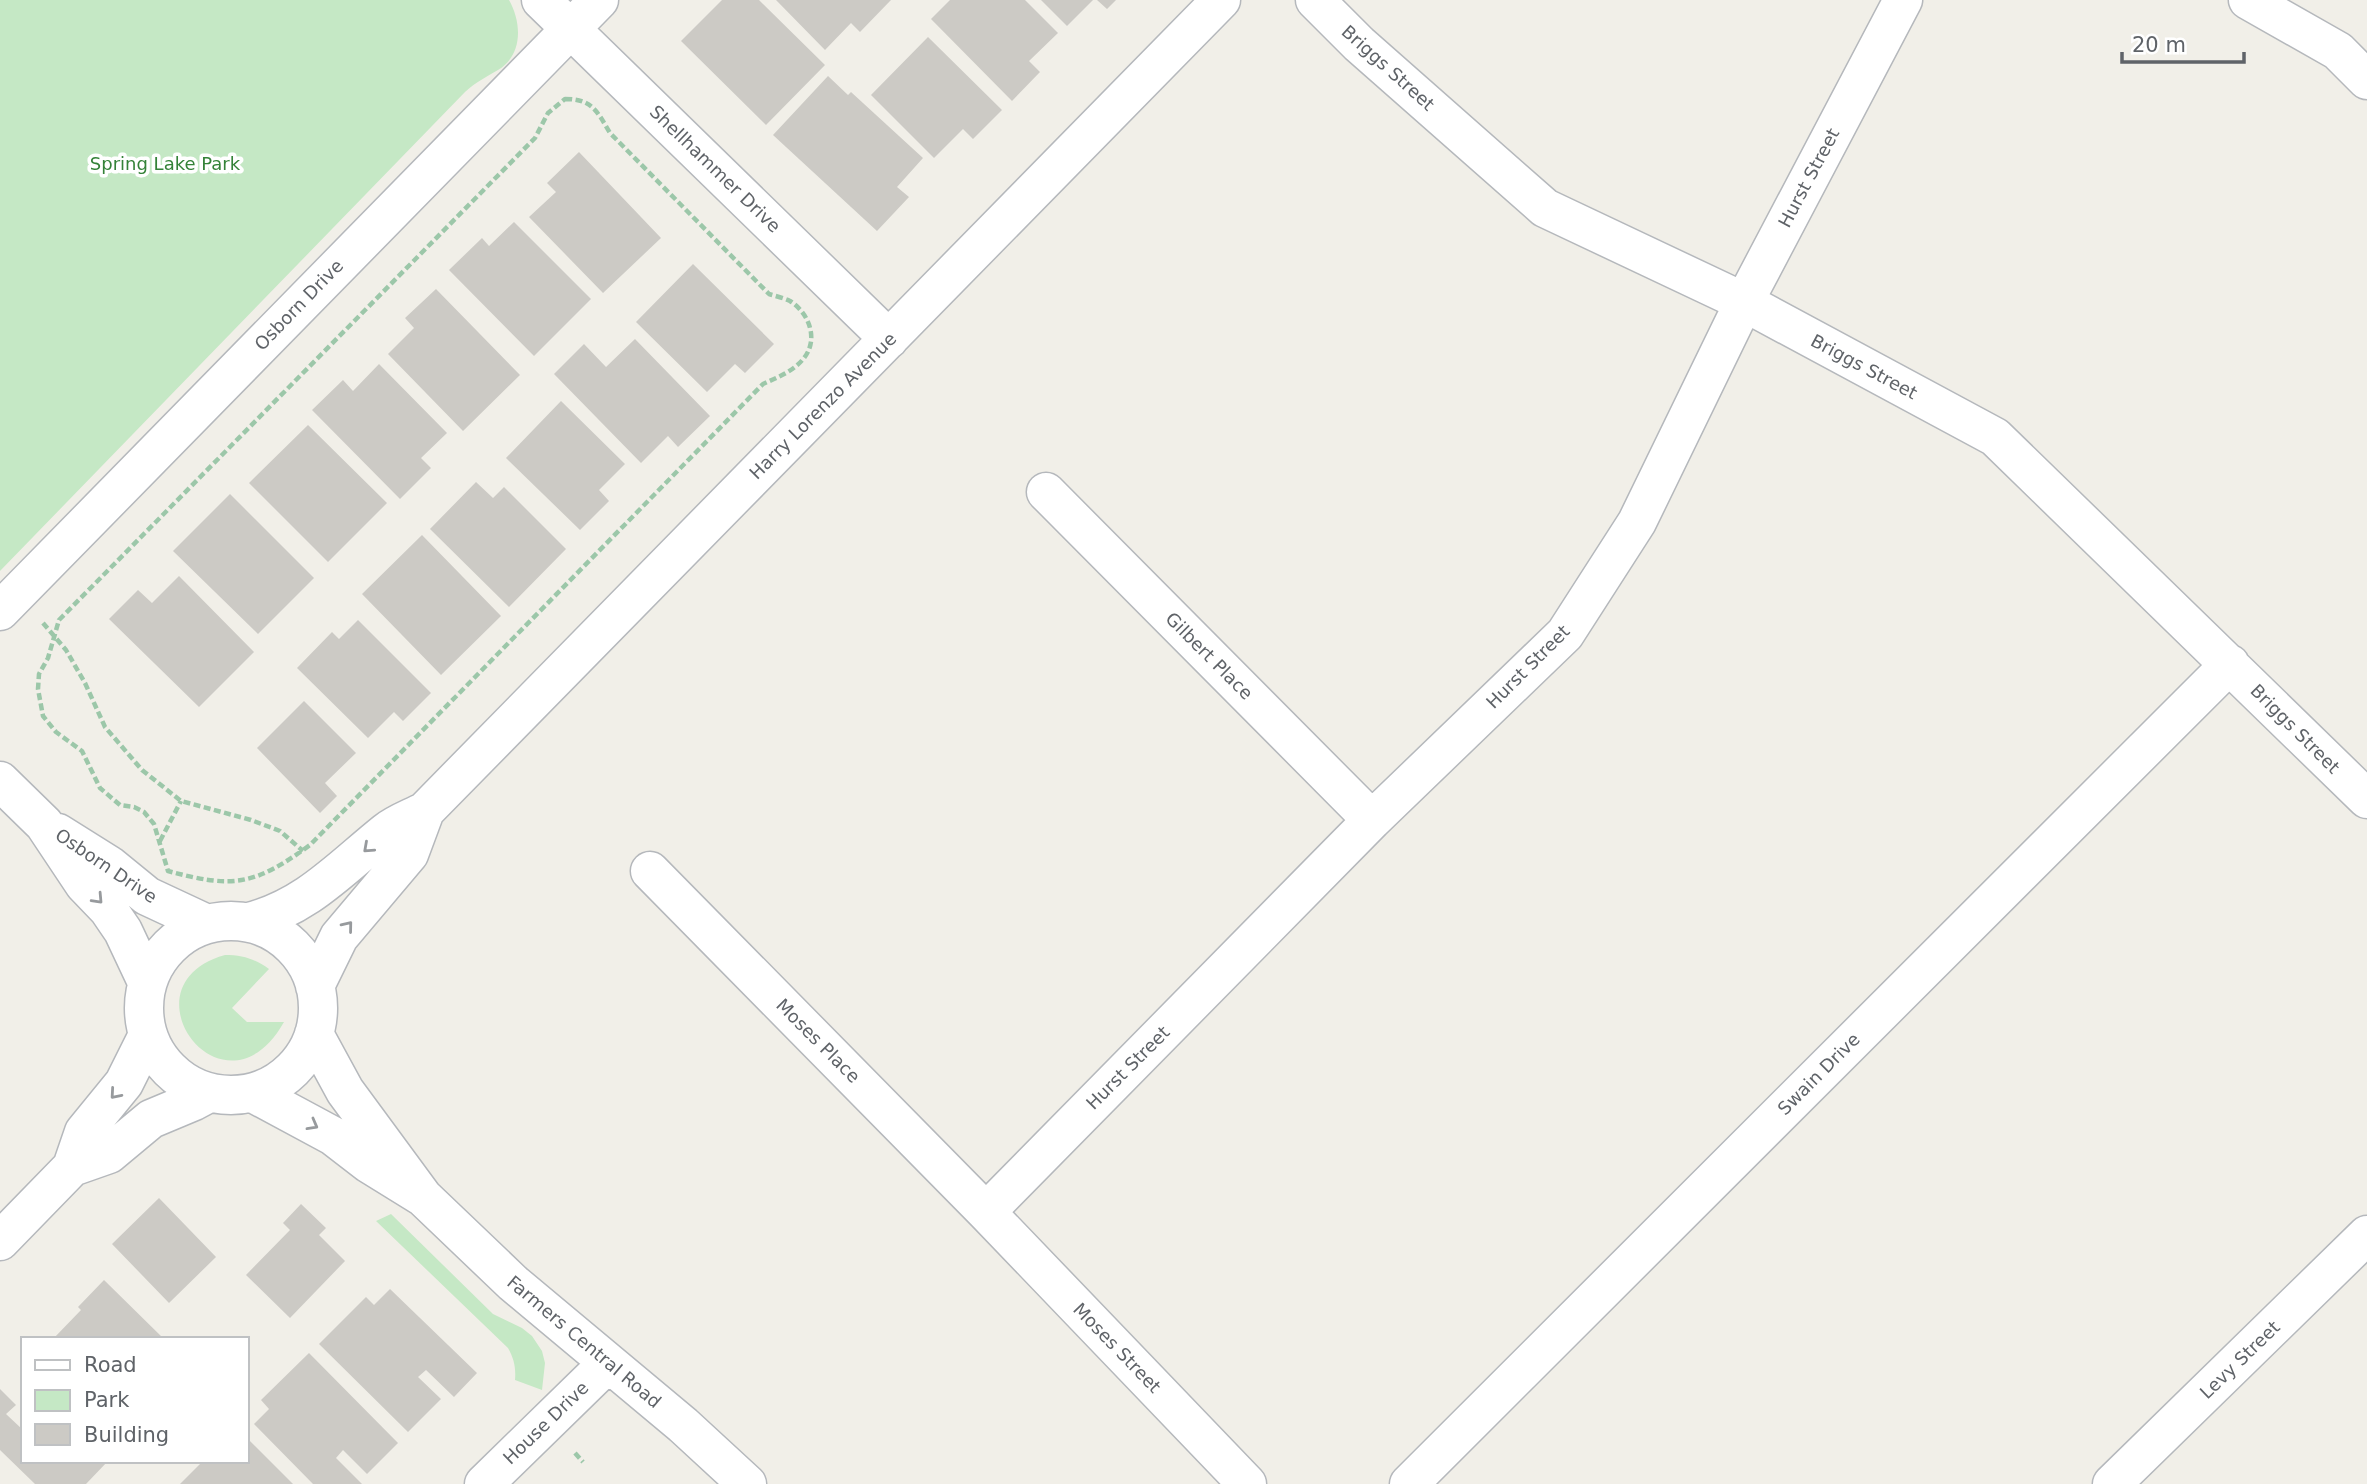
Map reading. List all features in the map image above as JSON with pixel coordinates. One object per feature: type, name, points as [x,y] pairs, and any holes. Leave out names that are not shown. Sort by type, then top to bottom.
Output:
[{"type":"street","name":"Shellhammer Drive","points":[[541,0],[889,339]]},
{"type":"street","name":"Osborn Drive","points":[[0,611],[599,0]]},
{"type":"street","name":"Harry Lorenzo Avenue","points":[[249,922],[275,916],[311,894],[356,860],[388,831],[425,811],[1221,0]]},
{"type":"street","name":"Briggs Street","points":[[1315,0],[1359,44],[1545,208],[1744,302],[1995,438],[2367,799]]},
{"type":"street","name":"Hurst Street","points":[[986,1212],[1372,820],[1565,634],[1637,522],[1744,302],[1903,0]]},
{"type":"street","points":[[2248,0],[2338,51],[2367,80]]},
{"type":"street","name":"Gilbert Place","points":[[1046,492],[1372,820]]},
{"type":"street","name":"Swain Drive","points":[[1409,1484],[2230,664]]},
{"type":"street","name":"Osborn Drive","points":[[0,780],[44,824],[84,884],[108,909],[123,931],[147,982]]},
{"type":"street","name":"Harry Lorenzo Avenue","points":[[315,986],[339,937],[409,854],[425,811]]},
{"type":"street","name":"Osborn Drive","points":[[44,824],[109,865],[148,896],[207,924]]},
{"type":"street","name":"Moses Place","points":[[650,871],[986,1212]]},
{"type":"street","points":[[228,920],[249,922],[271,931],[289,943],[305,962],[315,986],[318,1010],[314,1034],[301,1060],[282,1079],[253,1093],[231,1096],[209,1093],[182,1081],[167,1068],[156,1052],[148,1035],[144,1007],[147,982],[156,962],[169,946],[185,933],[207,924],[228,920]]},
{"type":"street","name":"Farmers Central Road","points":[[314,1034],[345,1091],[423,1197],[513,1283],[682,1425],[747,1484]]},
{"type":"street","points":[[0,1241],[72,1167],[84,1132],[124,1083],[148,1035]]},
{"type":"street","points":[[72,1167],[109,1154],[151,1119],[209,1093]]},
{"type":"street","name":"Farmers Central Road","points":[[253,1093],[333,1136],[368,1163],[423,1197]]},
{"type":"street","name":"Moses Street","points":[[986,1212],[1247,1484]]},
{"type":"street","name":"Levy Street","points":[[2112,1484],[2367,1235]]},
{"type":"street","name":"House Drive","points":[[484,1484],[608,1363]]},
{"type":"path","points":[[565,99],[582,99],[597,111],[610,133],[769,294],[790,302],[804,314],[811,324],[811,343],[805,357],[788,372],[763,384],[303,850],[274,870],[249,880],[213,882],[168,871],[159,841],[154,824],[144,813],[111,799],[100,788],[82,751],[56,733],[43,716],[38,689],[39,674],[48,658],[59,620],[535,138],[548,113],[565,99]]},
{"type":"path","points":[[42,621],[66,650],[105,727],[142,770],[181,801],[251,820],[279,831],[311,860]]},
{"type":"path","points":[[154,851],[181,801]]},
{"type":"green space","name":"Spring Lake Park","points":[[0,0],[509,0],[516,19],[518,38],[506,64],[465,92],[0,571]]},
{"type":"green space","points":[[225,955],[248,958],[269,969],[232,1008],[247,1022],[284,1022],[260,1051],[234,1060],[211,1055],[192,1040],[181,1017],[181,993],[194,971]]},
{"type":"green space","points":[[391,1214],[493,1314],[532,1336],[542,1351],[545,1363],[542,1390],[515,1380],[514,1363],[508,1348],[376,1221]]},
{"type":"building","points":[[722,0],[759,0],[825,65],[766,125],[681,41]]},
{"type":"building","points":[[776,0],[891,0],[860,32],[851,23],[825,50]]},
{"type":"building","points":[[950,0],[1025,0],[1058,33],[1029,61],[1040,72],[1012,101],[931,19]]},
{"type":"building","points":[[1041,0],[1093,0],[1067,26]]},
{"type":"building","points":[[1097,0],[1116,0],[1107,9]]},
{"type":"building","points":[[928,37],[1002,110],[973,139],[963,129],[934,158],[871,95]]},
{"type":"building","points":[[828,76],[848,95],[851,92],[923,158],[897,187],[909,197],[877,231],[773,135]]},
{"type":"building","points":[[579,152],[661,238],[603,293],[529,217],[556,192],[547,183]]},
{"type":"building","points":[[514,222],[591,299],[534,356],[449,270],[482,238],[489,246]]},
{"type":"building","points":[[693,264],[774,344],[745,373],[735,364],[707,392],[636,322]]},
{"type":"building","points":[[436,289],[520,375],[463,431],[388,354],[414,328],[405,318]]},
{"type":"building","points":[[635,339],[710,416],[678,447],[668,436],[641,463],[554,374],[584,344],[606,367]]},
{"type":"building","points":[[379,364],[447,433],[421,458],[431,468],[400,499],[312,410],[343,380],[353,391]]},
{"type":"building","points":[[561,401],[625,464],[599,490],[609,501],[580,530],[506,458]]},
{"type":"building","points":[[308,425],[387,503],[328,562],[249,483]]},
{"type":"building","points":[[476,482],[493,498],[504,487],[566,549],[509,607],[430,529]]},
{"type":"building","points":[[230,494],[314,578],[258,634],[173,551]]},
{"type":"building","points":[[422,535],[501,616],[441,675],[362,594]]},
{"type":"building","points":[[179,576],[254,652],[199,707],[109,619],[138,590],[152,603]]},
{"type":"building","points":[[358,620],[431,693],[403,721],[394,712],[368,738],[297,668],[332,632],[339,639]]},
{"type":"building","points":[[304,701],[356,753],[325,783],[337,796],[320,813],[257,748]]},
{"type":"building","points":[[159,1198],[216,1257],[169,1303],[112,1244]]},
{"type":"building","points":[[301,1204],[326,1228],[319,1235],[345,1261],[290,1318],[246,1275],[290,1230],[283,1223]]},
{"type":"building","points":[[104,1280],[162,1337],[55,1337],[81,1310],[78,1307]]},
{"type":"building","points":[[390,1289],[477,1373],[454,1397],[426,1370],[418,1377],[441,1399],[408,1432],[319,1344],[366,1297],[374,1305]]},
{"type":"building","points":[[309,1353],[398,1443],[367,1474],[343,1450],[336,1458],[362,1484],[313,1484],[254,1424],[269,1409],[261,1400]]},
{"type":"building","points":[[0,1389],[16,1405],[6,1414],[21,1428],[21,1463],[106,1463],[86,1484],[35,1484],[0,1450]]},
{"type":"building","points":[[248,1439],[293,1484],[180,1484],[201,1463],[248,1463]]}]
